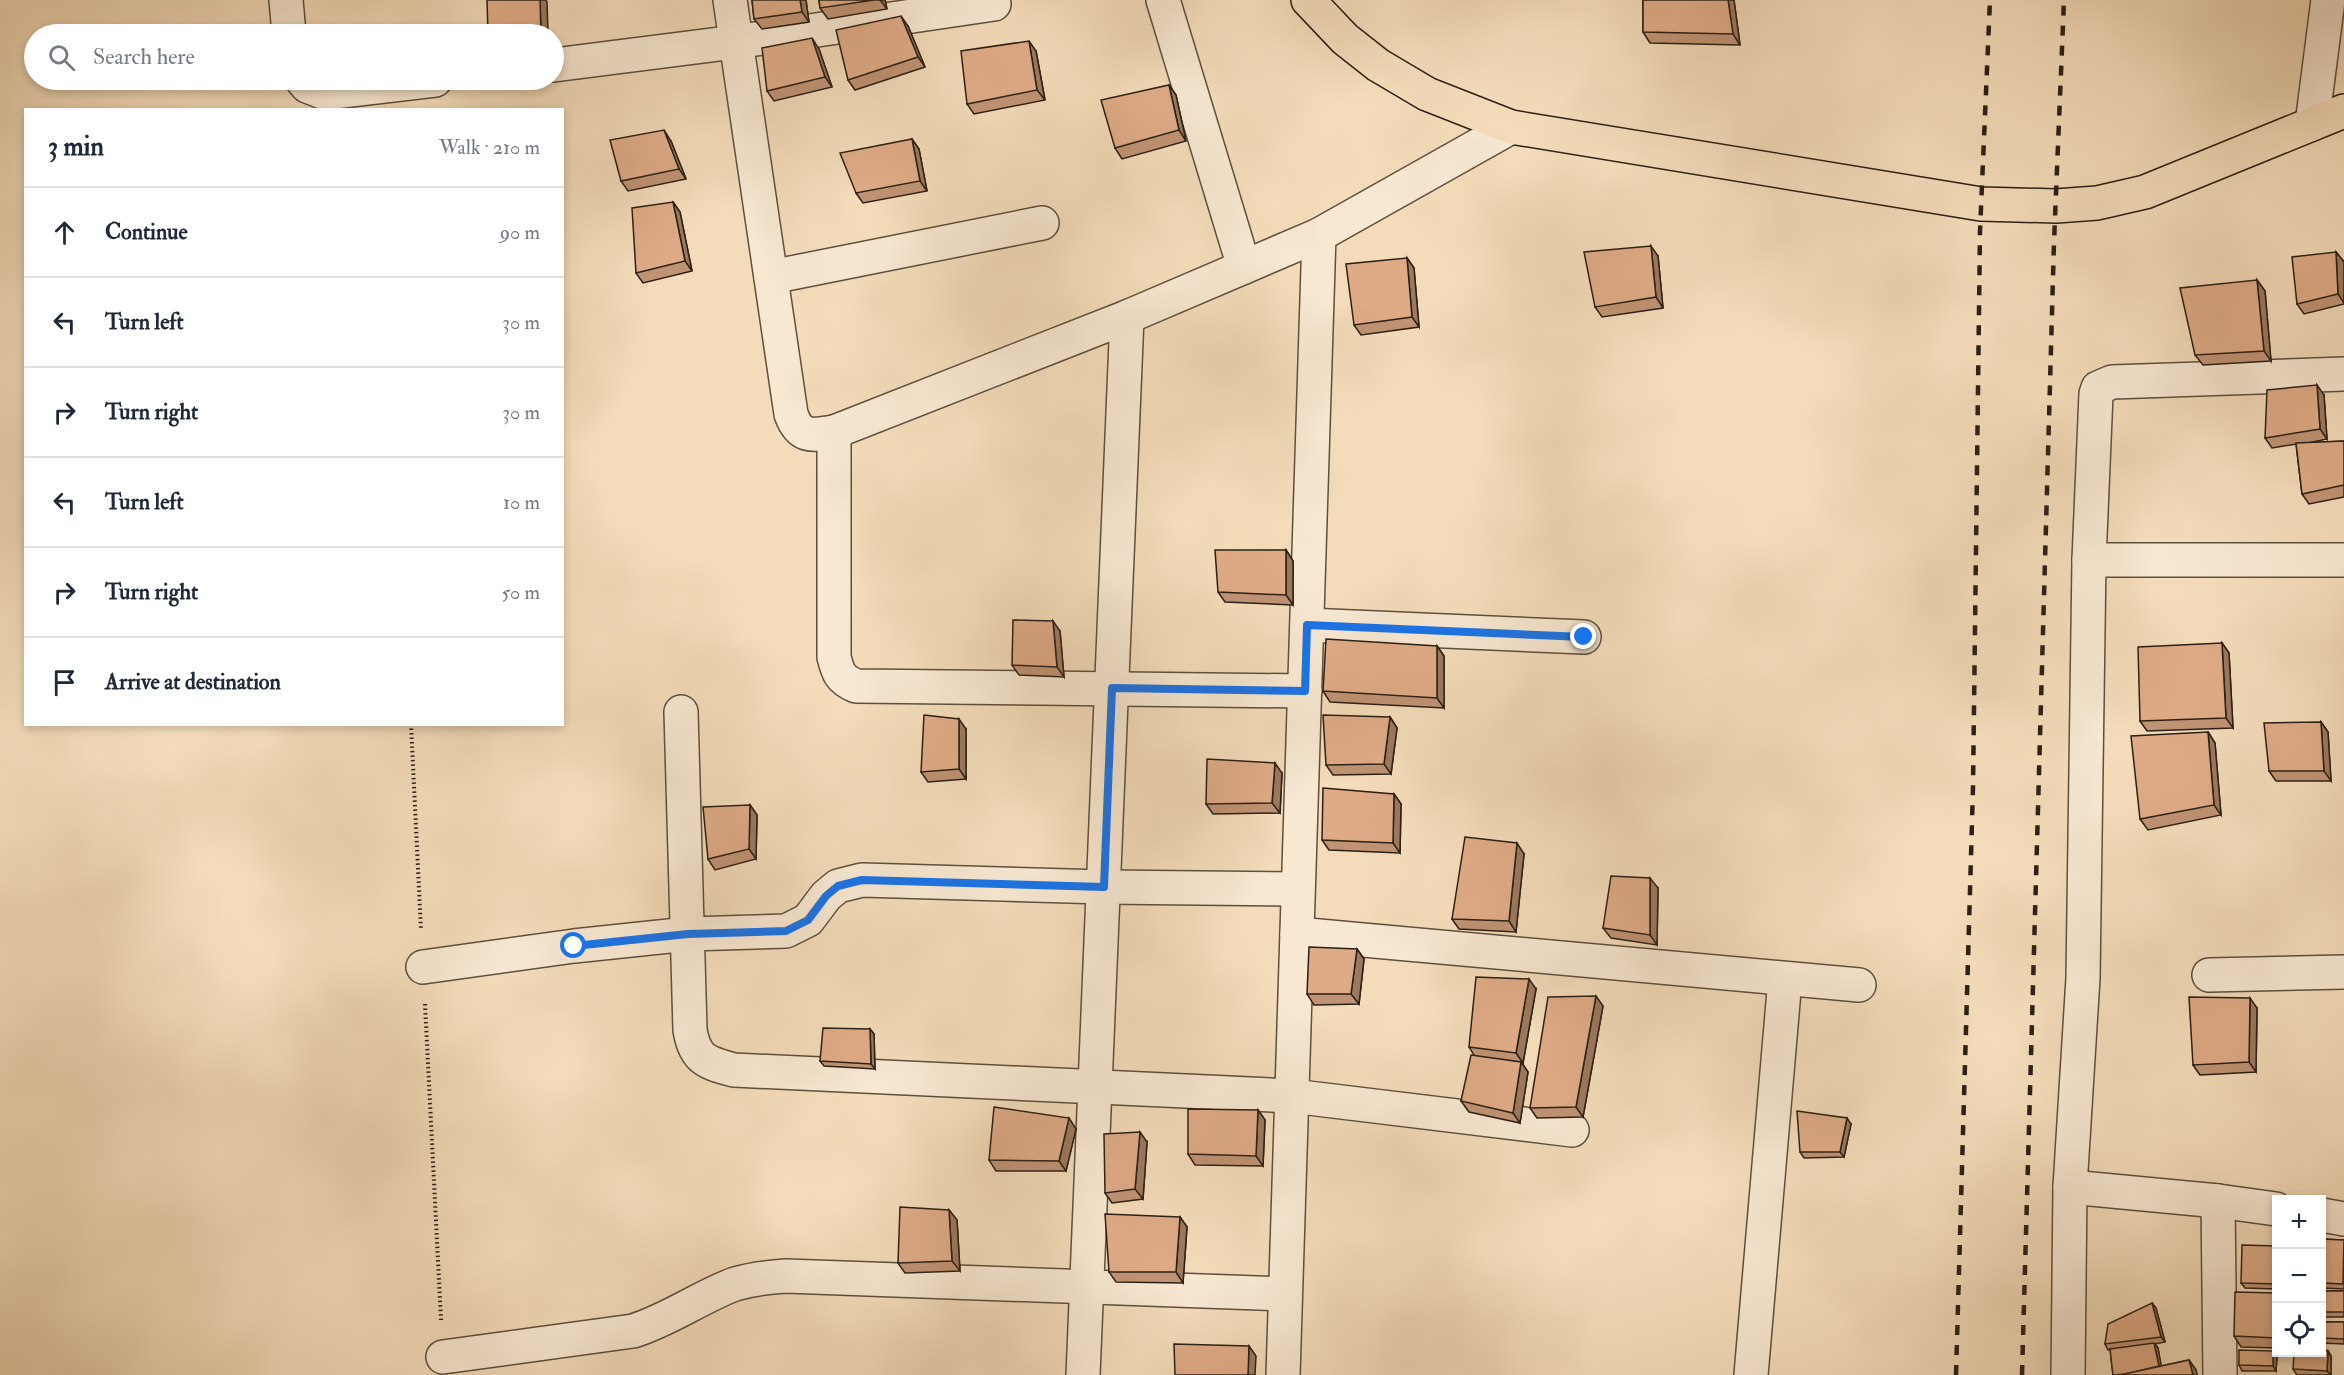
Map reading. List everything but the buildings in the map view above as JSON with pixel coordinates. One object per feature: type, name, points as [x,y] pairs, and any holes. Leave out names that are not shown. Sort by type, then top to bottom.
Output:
[{"type":"main road","points":[[1308,0],[1345,39],[1378,65],[1427,94],[1511,127],[1981,204],[2056,206],[2097,203],[2145,192],[2344,111]]},
{"type":"street","points":[[286,0],[289,24]]},
{"type":"street","points":[[730,0],[791,414],[801,432],[811,435],[834,432],[1127,317],[1320,235],[1511,127]]},
{"type":"street","points":[[1163,0],[1244,267]]},
{"type":"street","points":[[2312,124],[2328,0]]},
{"type":"street","points":[[564,63],[735,42],[994,4]]},
{"type":"street","points":[[318,90],[325,93],[350,90]]},
{"type":"street","points":[[771,277],[1042,223]]},
{"type":"street","points":[[1283,1375],[1320,235]]},
{"type":"street","points":[[1083,1375],[1127,317]]},
{"type":"street","points":[[2068,1375],[2070,1187],[2083,978],[2089,560],[2096,394],[2098,388],[2112,382],[2344,374]]},
{"type":"street","points":[[834,432],[834,657],[842,680],[856,686],[1305,691]]},
{"type":"street","points":[[2089,560],[2344,560]]},
{"type":"street","points":[[1307,625],[1584,637]]},
{"type":"street","points":[[681,712],[690,1030],[692,1045],[698,1055],[710,1064],[734,1070],[1292,1096],[1572,1130]]},
{"type":"street","points":[[423,967],[574,946],[688,934],[786,931],[808,920],[826,896],[838,886],[862,880],[1104,887],[1298,889]]},
{"type":"street","points":[[1297,934],[1859,985]]},
{"type":"street","points":[[2210,975],[2344,972]]},
{"type":"street","points":[[1751,1375],[1785,979]]},
{"type":"street","points":[[2070,1187],[2272,1208]]},
{"type":"street","points":[[2218,1201],[2220,1375]]},
{"type":"street","points":[[2326,1216],[2344,1218]]},
{"type":"street","points":[[443,1357],[633,1331],[653,1325],[715,1293],[765,1277],[1285,1294]]},
{"type":"path","points":[[411,726],[443,1357]]},
{"type":"railway","points":[[1956,1375],[1973,787],[1980,231],[1990,0]]},
{"type":"railway","points":[[2022,1375],[2054,242],[2064,0]]},
{"type":"route","points":[[574,946],[688,934],[786,931],[799,927],[808,920],[826,896],[838,886],[862,880],[1104,887],[1112,688],[1305,691],[1307,625],[1584,637]]}]
